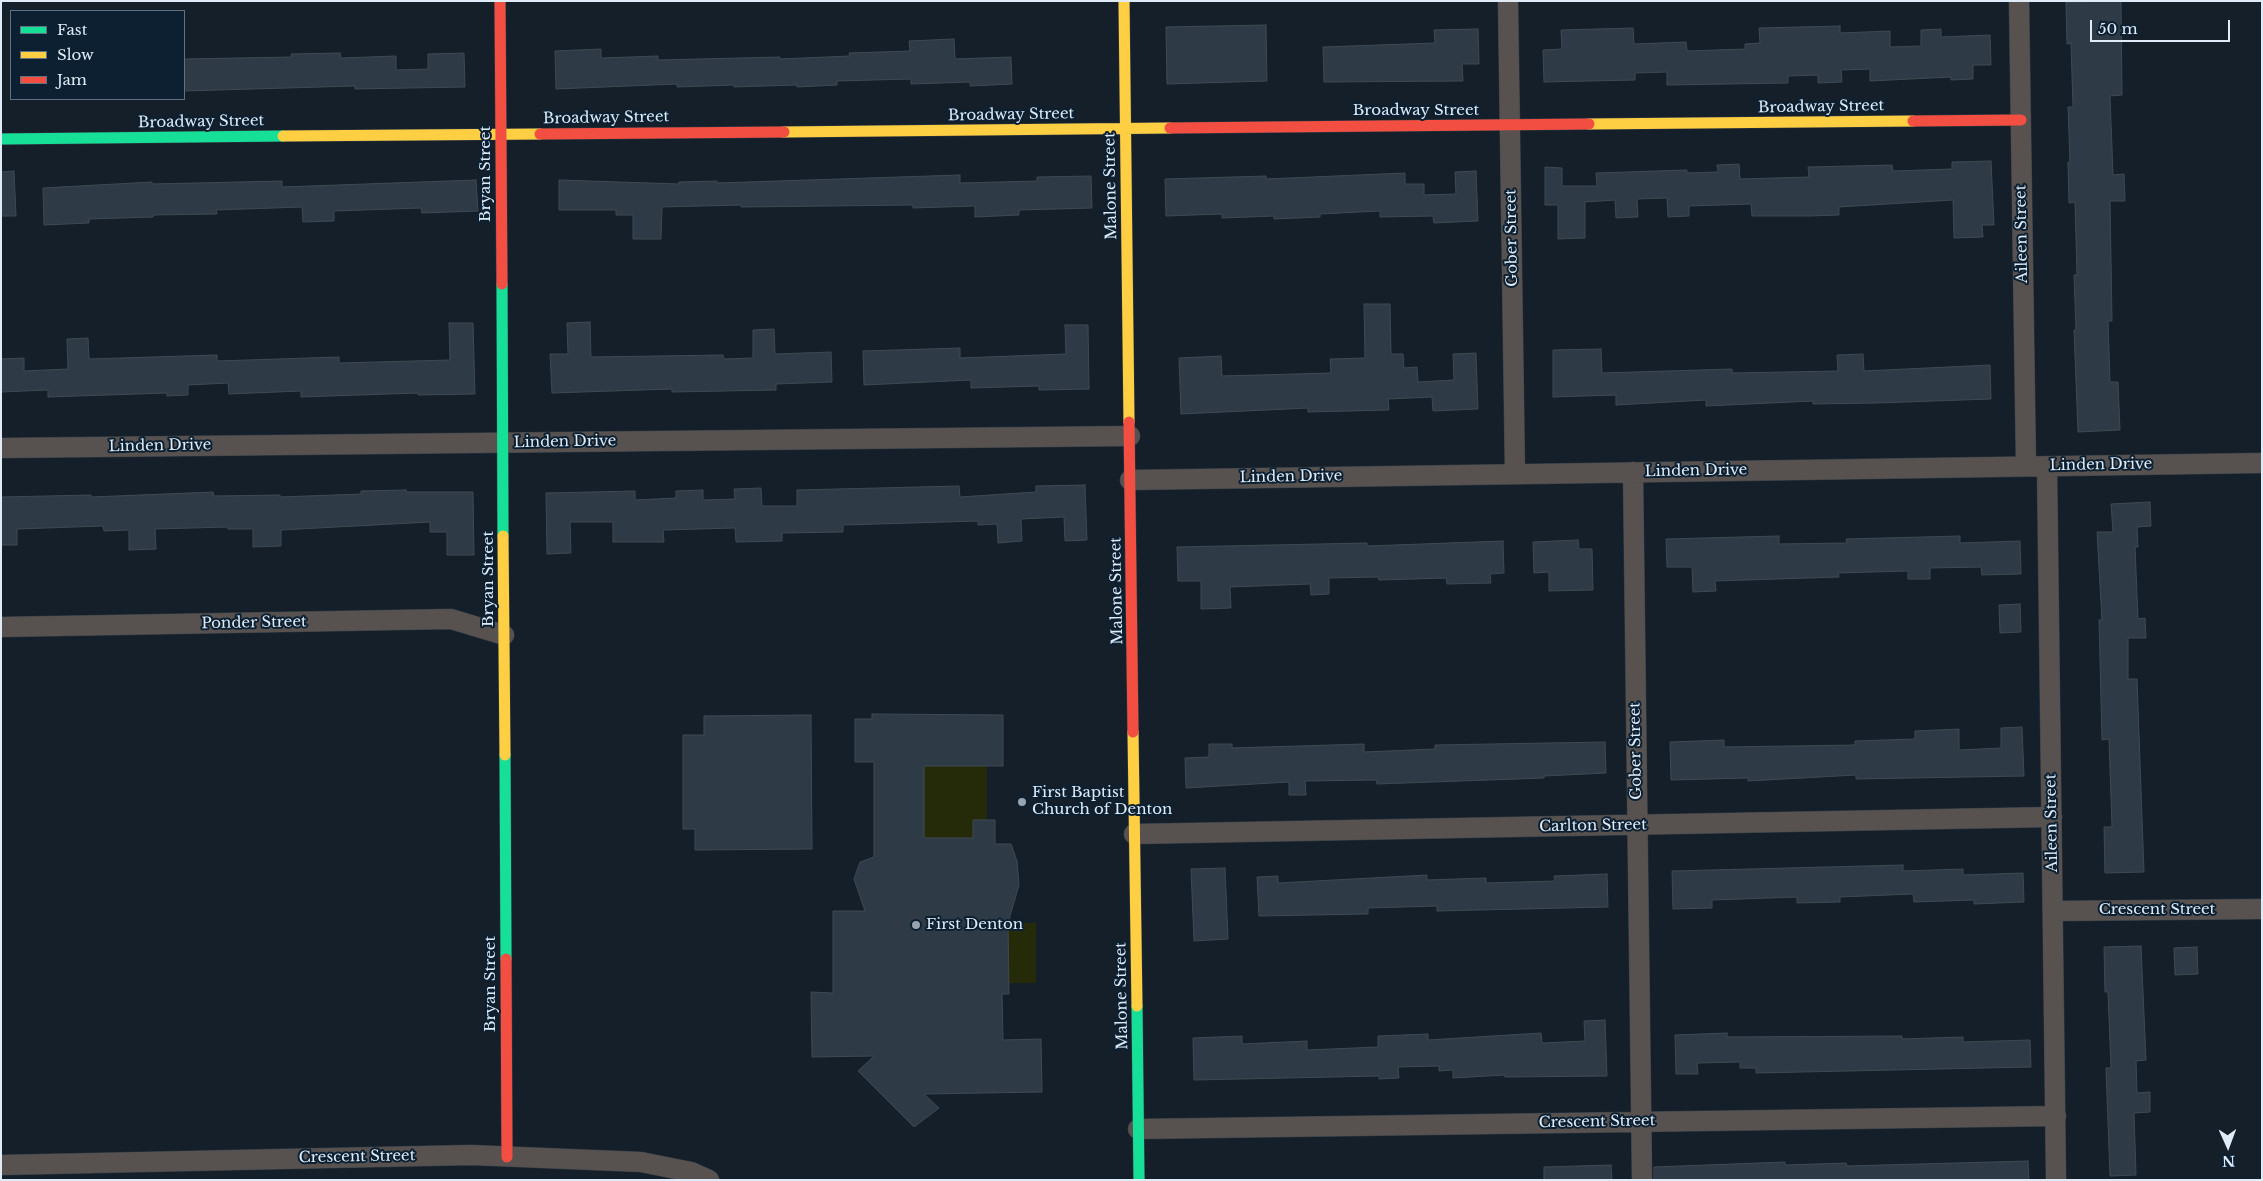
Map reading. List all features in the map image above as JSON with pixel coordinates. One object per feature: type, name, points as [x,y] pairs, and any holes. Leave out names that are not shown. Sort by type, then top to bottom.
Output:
[{"type":"street","name":"Bryan Street","points":[[500,1],[507,1157]]},
{"type":"street","name":"Malone Street","points":[[1124,1],[1139,1180]]},
{"type":"street","name":"Gober Street","points":[[1508,1],[1515,474]]},
{"type":"street","name":"Aileen Street","points":[[2019,1],[2026,466]]},
{"type":"street","name":"Broadway Street","points":[[1,139],[2021,120]]},
{"type":"street","name":"Linden Drive","points":[[1,448],[1130,436]]},
{"type":"street","name":"Linden Drive","points":[[1130,480],[2262,463]]},
{"type":"street","name":"Aileen Street","points":[[2047,466],[2056,1180]]},
{"type":"street","name":"Gober Street","points":[[1632,472],[1642,1180]]},
{"type":"street","name":"Ponder Street","points":[[1,627],[451,619],[504,635]]},
{"type":"street","name":"Carlton Street","points":[[1134,834],[2052,817]]},
{"type":"street","name":"Crescent Street","points":[[2053,911],[2262,909]]},
{"type":"street","name":"Crescent Street","points":[[1138,1129],[2056,1116]]},
{"type":"street","name":"Crescent Street","points":[[1,1165],[451,1156],[507,1157],[641,1162],[690,1172],[709,1180]]},
{"type":"green space","points":[[987,765],[987,820],[973,820],[973,838],[924,843],[924,766]]},
{"type":"green space","points":[[1007,923],[1036,923],[1036,983],[1009,983]]},
{"type":"building","points":[[2121,1],[2122,95],[2110,96],[2113,175],[2124,174],[2125,201],[2110,201],[2112,321],[2108,321],[2110,382],[2118,382],[2120,430],[2078,432],[2074,330],[2076,330],[2074,275],[2077,275],[2075,202],[2069,203],[2068,162],[2070,162],[2068,107],[2073,107],[2071,43],[2067,44],[2066,2]]},
{"type":"building","points":[[1266,25],[1267,81],[1167,84],[1166,27]]},
{"type":"building","points":[[1840,26],[1840,33],[1890,31],[1890,47],[1921,46],[1921,30],[1941,29],[1941,37],[1990,35],[1991,65],[1973,65],[1973,79],[1951,80],[1951,77],[1870,81],[1870,69],[1841,70],[1842,82],[1818,83],[1818,75],[1788,76],[1788,83],[1667,85],[1667,72],[1635,73],[1635,80],[1544,82],[1543,50],[1562,49],[1561,30],[1633,28],[1634,44],[1686,42],[1687,51],[1745,49],[1745,44],[1760,43],[1759,28]]},
{"type":"building","points":[[1478,29],[1479,64],[1462,64],[1463,81],[1324,82],[1323,47],[1435,43],[1434,30]]},
{"type":"building","points":[[954,39],[955,59],[1011,57],[1012,84],[970,86],[970,82],[911,84],[911,79],[837,81],[837,85],[797,87],[797,85],[734,87],[734,85],[677,87],[677,84],[556,89],[555,51],[601,49],[601,58],[658,56],[658,60],[780,57],[780,59],[850,56],[849,53],[910,51],[909,41]]},
{"type":"building","points":[[340,53],[341,58],[396,56],[396,70],[428,69],[428,54],[464,53],[465,87],[355,89],[355,86],[185,91],[185,59],[292,57],[291,54]]},
{"type":"building","points":[[1991,161],[1994,225],[1982,225],[1983,237],[1954,238],[1953,200],[1839,207],[1839,215],[1810,216],[1752,216],[1751,204],[1689,206],[1689,216],[1668,217],[1667,198],[1637,199],[1638,217],[1616,218],[1615,200],[1585,202],[1585,238],[1558,239],[1558,205],[1545,205],[1545,167],[1562,168],[1562,186],[1597,186],[1596,173],[1687,170],[1687,173],[1718,172],[1717,165],[1739,164],[1740,179],[1809,177],[1808,167],[1892,165],[1893,171],[1952,169],[1952,162]]},
{"type":"building","points":[[14,171],[16,216],[1,216],[1,172]]},
{"type":"building","points":[[1476,171],[1478,221],[1434,223],[1433,216],[1380,217],[1380,211],[1320,214],[1320,217],[1274,219],[1274,216],[1222,218],[1222,214],[1166,216],[1165,179],[1266,176],[1266,179],[1405,173],[1405,184],[1424,184],[1424,195],[1456,194],[1455,172]]},
{"type":"building","points":[[960,175],[960,183],[1037,181],[1037,177],[1091,176],[1092,208],[1019,210],[1019,215],[975,217],[975,206],[913,208],[913,205],[662,207],[661,239],[633,239],[633,215],[616,215],[616,210],[559,210],[559,180],[679,184],[679,182],[717,181],[717,183]]},
{"type":"building","points":[[476,180],[478,211],[422,213],[421,208],[334,211],[334,221],[303,222],[302,207],[216,210],[217,214],[89,219],[89,223],[44,225],[43,188],[152,182],[152,184],[282,181],[282,187]]},
{"type":"building","points":[[1364,304],[1390,304],[1391,354],[1403,354],[1404,368],[1417,367],[1418,382],[1454,380],[1453,354],[1476,353],[1478,409],[1433,411],[1432,397],[1388,399],[1389,410],[1308,412],[1308,408],[1181,414],[1179,358],[1221,356],[1222,376],[1331,373],[1330,359],[1365,358]]},
{"type":"building","points":[[590,322],[591,357],[723,355],[724,359],[753,358],[753,330],[774,329],[775,354],[831,352],[832,382],[776,384],[776,390],[672,392],[672,389],[552,393],[550,354],[568,354],[567,323]]},
{"type":"building","points":[[449,323],[473,323],[475,394],[418,395],[418,393],[301,397],[301,391],[229,394],[228,383],[188,385],[188,395],[167,396],[167,393],[48,397],[48,390],[1,392],[1,359],[24,358],[24,371],[68,369],[67,339],[88,338],[89,359],[217,355],[217,361],[339,357],[339,363],[450,360]]},
{"type":"building","points":[[1065,325],[1088,325],[1089,389],[1039,390],[1039,386],[971,388],[971,380],[864,385],[863,351],[960,348],[960,358],[1066,354]]},
{"type":"building","points":[[1601,349],[1602,373],[1732,369],[1732,373],[1838,371],[1837,355],[1863,354],[1864,371],[1990,365],[1991,399],[1813,404],[1813,401],[1706,406],[1706,400],[1616,405],[1616,395],[1553,397],[1553,350]]},
{"type":"building","points":[[1085,485],[1087,540],[1065,541],[1064,517],[1021,519],[1022,541],[998,543],[997,524],[978,525],[978,521],[843,525],[843,532],[782,533],[782,541],[736,542],[735,528],[663,530],[664,542],[613,542],[613,522],[570,522],[571,553],[547,554],[546,493],[635,491],[635,500],[676,498],[676,491],[703,490],[703,500],[735,499],[734,489],[761,488],[762,506],[797,506],[797,490],[959,486],[960,497],[1036,492],[1036,486]]},
{"type":"building","points":[[406,490],[406,492],[473,492],[474,555],[447,555],[447,532],[430,532],[430,522],[281,530],[281,546],[253,547],[253,529],[228,529],[228,527],[155,529],[156,549],[129,550],[129,530],[104,531],[103,526],[17,529],[17,545],[1,545],[1,497],[91,495],[91,497],[213,492],[214,496],[280,495],[280,497]]},
{"type":"building","points":[[2150,502],[2151,526],[2137,527],[2138,547],[2135,547],[2138,619],[2145,618],[2146,638],[2128,638],[2128,679],[2137,679],[2144,872],[2105,873],[2104,827],[2112,827],[2109,739],[2102,740],[2099,620],[2102,620],[2097,532],[2113,532],[2111,504]]},
{"type":"building","points":[[1779,536],[1779,544],[1847,543],[1846,539],[1960,536],[1960,543],[2020,541],[2021,574],[1982,575],[1981,567],[1930,568],[1930,579],[1908,579],[1908,571],[1838,573],[1839,577],[1715,581],[1716,591],[1693,592],[1692,567],[1667,567],[1666,539]]},
{"type":"building","points":[[1578,540],[1579,549],[1592,549],[1593,590],[1549,591],[1549,572],[1534,573],[1533,542]]},
{"type":"building","points":[[1503,541],[1504,573],[1490,574],[1491,583],[1447,584],[1446,578],[1379,580],[1378,577],[1329,578],[1329,594],[1311,595],[1310,584],[1230,587],[1231,608],[1201,609],[1201,581],[1178,581],[1177,547],[1367,543],[1367,546]]},
{"type":"building","points":[[2020,604],[2021,632],[2000,633],[1999,605]]},
{"type":"building","name":"First Denton","points":[[872,714],[1003,715],[1003,766],[924,766],[924,838],[973,838],[973,820],[995,820],[995,844],[1011,844],[1017,861],[1019,885],[1008,923],[1009,994],[1002,994],[1003,1040],[1041,1039],[1042,1092],[924,1094],[939,1108],[914,1127],[858,1071],[874,1056],[812,1057],[811,992],[833,993],[833,911],[865,911],[854,879],[860,862],[874,857],[874,762],[855,762],[855,719],[872,719]]},
{"type":"building","points":[[811,715],[812,849],[695,850],[695,829],[683,829],[683,735],[704,735],[704,716]]},
{"type":"building","points":[[2022,727],[2024,776],[1856,779],[1856,775],[1748,781],[1748,778],[1671,780],[1670,742],[1724,740],[1724,747],[1855,745],[1855,741],[1915,739],[1915,731],[1959,729],[1959,750],[2001,748],[2001,728]]},
{"type":"building","points":[[1605,742],[1606,773],[1544,776],[1544,778],[1377,784],[1376,780],[1305,781],[1306,795],[1289,795],[1289,782],[1186,788],[1185,758],[1209,757],[1209,744],[1232,744],[1232,748],[1364,744],[1364,752],[1435,749],[1435,745]]},
{"type":"building","points":[[1903,865],[1903,871],[1963,869],[1963,875],[2023,873],[2024,902],[1974,904],[1974,900],[1914,902],[1913,894],[1840,897],[1840,902],[1797,903],[1797,897],[1712,900],[1712,908],[1673,909],[1672,871]]},
{"type":"building","points":[[1225,868],[1228,939],[1194,941],[1191,869]]},
{"type":"building","points":[[1607,874],[1608,907],[1437,911],[1437,906],[1368,908],[1368,914],[1259,916],[1257,877],[1278,876],[1278,883],[1427,875],[1427,880],[1486,878],[1486,883],[1555,881],[1554,876]]},
{"type":"building","points":[[2141,946],[2146,1060],[2136,1061],[2137,1093],[2150,1092],[2150,1112],[2134,1113],[2136,1175],[2110,1176],[2106,1068],[2111,1068],[2108,992],[2105,992],[2104,947]]},
{"type":"building","points":[[2197,947],[2198,974],[2175,975],[2174,948]]},
{"type":"building","points":[[1605,1020],[1607,1076],[1505,1077],[1505,1075],[1453,1078],[1453,1070],[1439,1071],[1439,1066],[1398,1067],[1399,1078],[1379,1079],[1379,1076],[1194,1080],[1193,1038],[1242,1036],[1242,1044],[1307,1041],[1307,1050],[1378,1047],[1378,1036],[1428,1034],[1428,1040],[1541,1033],[1542,1043],[1585,1041],[1584,1021]]},
{"type":"building","points":[[1727,1033],[1727,1037],[1902,1036],[1902,1039],[1963,1037],[1963,1042],[2030,1040],[2031,1067],[1756,1073],[1756,1068],[1740,1068],[1740,1062],[1697,1063],[1698,1074],[1676,1074],[1675,1035]]},
{"type":"building","points":[[2028,1161],[2029,1180],[1654,1180],[1654,1167],[1785,1162],[1785,1165],[1846,1163],[1847,1166]]},
{"type":"building","points":[[1611,1165],[1612,1180],[1544,1180],[1544,1167]]},
{"type":"traffic: fast","points":[[1,139],[283,136]]},
{"type":"traffic: fast","points":[[502,284],[503,536]]},
{"type":"traffic: fast","points":[[505,755],[506,959]]},
{"type":"traffic: fast","points":[[1137,1006],[1139,1180]]},
{"type":"traffic: slow","points":[[1124,1],[1129,422]]},
{"type":"traffic: slow","points":[[1589,124],[1913,121]]},
{"type":"traffic: slow","points":[[784,132],[1170,128]]},
{"type":"traffic: slow","points":[[283,136],[540,134]]},
{"type":"traffic: slow","points":[[503,536],[505,755]]},
{"type":"traffic: slow","points":[[1133,732],[1137,1006]]},
{"type":"traffic: jam","points":[[500,1],[502,284]]},
{"type":"traffic: jam","points":[[1913,121],[2021,120]]},
{"type":"traffic: jam","points":[[1170,128],[1589,124]]},
{"type":"traffic: jam","points":[[540,134],[784,132]]},
{"type":"traffic: jam","points":[[1129,422],[1133,732]]},
{"type":"traffic: jam","points":[[506,959],[507,1157]]},
{"type":"place","name":"First Baptist Church of Denton","points":[[1022,802]]},
{"type":"place","name":"First Denton","points":[[916,925]]}]
